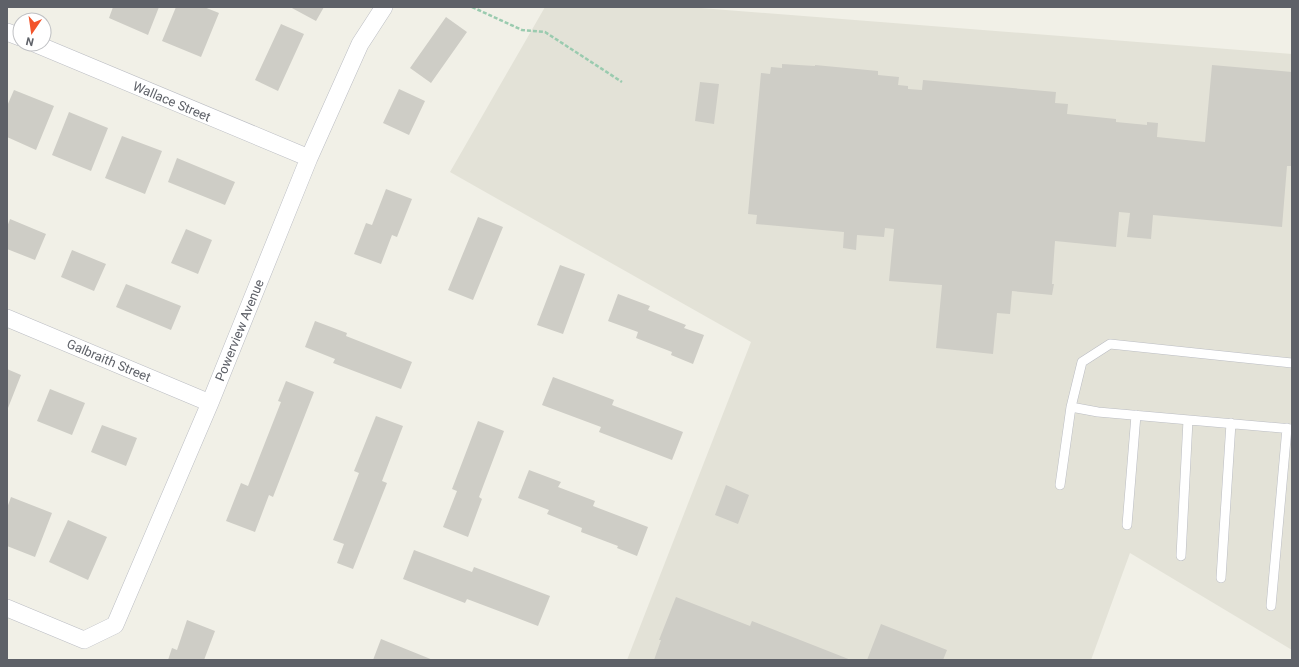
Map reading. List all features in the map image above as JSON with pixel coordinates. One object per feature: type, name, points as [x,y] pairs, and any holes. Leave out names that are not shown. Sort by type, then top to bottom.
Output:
[{"type":"street","name":"Powerview Avenue","points":[[7,608],[84,640],[115,625],[210,402],[309,158],[360,44],[384,7]]},
{"type":"street","name":"Wallace Street","points":[[52,51],[309,158]]},
{"type":"street","name":"Galbraith Street","points":[[7,318],[210,402]]},
{"type":"lane","points":[[1060,485],[1071,407],[1082,362],[1110,344],[1292,363]]},
{"type":"lane","points":[[1071,407],[1098,412],[1290,428],[1271,606]]},
{"type":"lane","points":[[1127,525],[1136,415]]},
{"type":"lane","points":[[1181,556],[1188,420]]},
{"type":"lane","points":[[1221,578],[1231,423]]},
{"type":"path","points":[[472,7],[522,30],[545,32],[622,82]]},
{"type":"shaded area","points":[[545,7],[688,7],[1292,54],[1292,650],[1130,553],[1091,660],[627,660],[751,342],[450,172]]},
{"type":"building","points":[[113,7],[159,7],[148,35],[109,18]]},
{"type":"building","points":[[176,7],[204,7],[219,13],[201,57],[162,41]]},
{"type":"building","points":[[290,7],[324,7],[316,21]]},
{"type":"building","points":[[446,17],[467,32],[431,83],[410,68]]},
{"type":"building","points":[[281,24],[304,34],[278,91],[255,80]]},
{"type":"building","points":[[782,64],[815,65],[878,71],[878,75],[899,77],[898,85],[908,86],[908,89],[922,90],[923,80],[1056,92],[1055,103],[1068,104],[1067,114],[1116,119],[1116,122],[1147,125],[1147,122],[1158,123],[1157,137],[1205,142],[1212,65],[1292,72],[1292,166],[1287,166],[1282,227],[1153,215],[1151,239],[1127,237],[1130,213],[1119,212],[1116,247],[1055,241],[1052,284],[1054,284],[1052,295],[1012,291],[1010,314],[997,313],[993,354],[936,348],[942,285],[889,281],[894,229],[885,228],[884,237],[857,235],[856,250],[843,248],[844,232],[756,224],[757,215],[748,214],[761,73],[770,74],[771,67],[782,68]]},
{"type":"building","points":[[700,82],[719,84],[714,124],[695,121]]},
{"type":"building","points":[[399,89],[425,101],[409,135],[383,123]]},
{"type":"building","points":[[14,90],[54,106],[36,150],[7,137],[7,106]]},
{"type":"building","points":[[69,112],[108,128],[91,171],[52,155]]},
{"type":"building","points":[[122,136],[162,151],[145,194],[105,178]]},
{"type":"building","points":[[177,158],[235,182],[225,205],[168,182]]},
{"type":"building","points":[[386,189],[412,199],[397,237],[392,235],[381,264],[354,254],[366,223],[372,225]]},
{"type":"building","points":[[478,217],[503,227],[473,300],[448,290]]},
{"type":"building","points":[[10,219],[46,234],[35,260],[7,249],[7,227]]},
{"type":"building","points":[[186,229],[212,240],[198,274],[171,263]]},
{"type":"building","points":[[72,250],[106,264],[94,291],[61,277]]},
{"type":"building","points":[[560,265],[585,274],[563,334],[537,325]]},
{"type":"building","points":[[126,284],[181,306],[171,330],[116,307]]},
{"type":"building","points":[[618,294],[650,306],[648,310],[686,325],[684,328],[704,335],[693,364],[671,355],[672,352],[636,338],[638,332],[608,321]]},
{"type":"building","points":[[315,321],[347,333],[346,336],[412,362],[401,389],[333,363],[335,359],[305,347]]},
{"type":"building","points":[[7,369],[21,375],[8,408],[7,407]]},
{"type":"building","points":[[553,377],[614,400],[612,405],[683,432],[672,460],[599,432],[601,427],[542,405]]},
{"type":"building","points":[[286,381],[314,392],[273,497],[269,495],[255,532],[226,521],[241,483],[248,486],[281,402],[278,401]]},
{"type":"building","points":[[50,389],[85,403],[72,435],[37,421]]},
{"type":"building","points":[[376,416],[403,426],[382,481],[387,483],[353,569],[337,563],[344,544],[333,540],[359,473],[354,471]]},
{"type":"building","points":[[478,421],[504,431],[479,497],[482,499],[468,537],[443,527],[457,491],[452,489]]},
{"type":"building","points":[[102,425],[137,438],[126,466],[91,452]]},
{"type":"building","points":[[529,470],[561,482],[558,487],[595,501],[593,506],[648,527],[637,556],[617,548],[618,546],[581,532],[582,528],[547,514],[549,510],[518,498]]},
{"type":"building","points":[[726,485],[749,495],[738,524],[715,515]]},
{"type":"building","points":[[11,497],[52,513],[35,557],[7,546],[7,508]]},
{"type":"building","points":[[68,520],[107,537],[88,580],[49,562]]},
{"type":"building","points":[[414,550],[472,572],[474,567],[550,596],[538,626],[467,599],[465,603],[403,579]]},
{"type":"building","points":[[676,597],[750,626],[752,621],[851,660],[654,660],[661,640],[659,640]]},
{"type":"building","points":[[187,620],[215,631],[204,660],[168,660],[172,648],[177,650]]},
{"type":"building","points":[[881,624],[947,650],[943,660],[867,660]]},
{"type":"building","points":[[381,639],[433,660],[373,660]]}]
